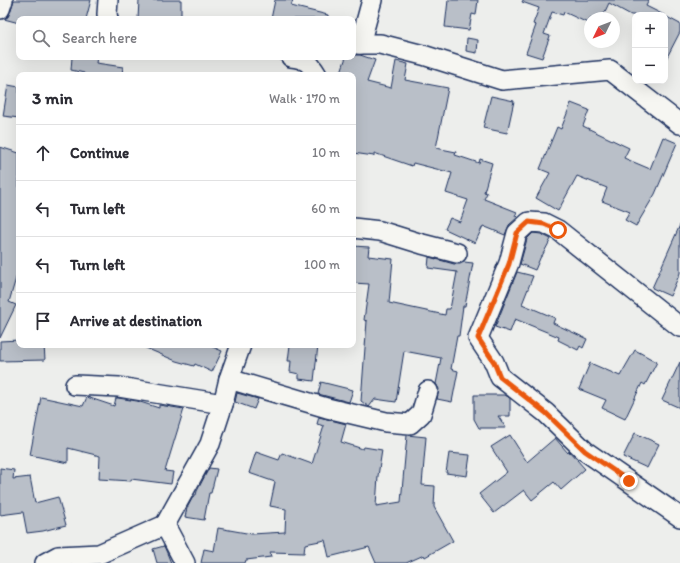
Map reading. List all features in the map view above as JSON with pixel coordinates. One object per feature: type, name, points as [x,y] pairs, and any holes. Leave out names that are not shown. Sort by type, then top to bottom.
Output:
[{"type":"street","points":[[0,9],[3,0]]},
{"type":"street","points":[[108,0],[108,16]]},
{"type":"street","points":[[372,0],[356,44],[380,44],[423,55],[502,80],[610,70],[680,124]]},
{"type":"street","points":[[305,60],[316,65]]},
{"type":"street","points":[[680,327],[558,230],[544,224],[529,222],[517,233],[509,264],[478,338],[494,362],[500,377],[546,413],[585,451],[680,517]]},
{"type":"street","points":[[356,228],[380,231],[457,253]]},
{"type":"street","points":[[45,563],[58,556],[99,554],[165,525],[210,444],[229,379],[240,348]]},
{"type":"street","points":[[229,379],[327,408],[386,422],[410,424],[422,414],[428,391]]},
{"type":"street","points":[[76,385],[119,387],[222,404]]},
{"type":"street","points":[[165,525],[185,563]]},
{"type":"building","points":[[14,0],[91,0],[87,16],[16,16],[16,22],[4,19],[8,17]]},
{"type":"building","points":[[139,0],[181,0],[181,16],[138,16]]},
{"type":"building","points":[[275,0],[293,0],[291,6],[328,15],[328,16],[272,16]]},
{"type":"building","points":[[448,0],[478,0],[476,15],[472,14],[469,30],[445,27]]},
{"type":"building","points":[[523,0],[649,0],[646,6],[658,12],[632,12],[631,15],[609,3],[605,12],[584,12],[584,21],[564,12],[563,15],[552,12],[544,34],[550,36],[542,58],[526,53],[536,25],[533,24],[539,8],[522,2]]},
{"type":"building","points":[[668,18],[680,24],[680,32],[668,55]]},
{"type":"building","points":[[467,38],[478,40],[477,53],[466,51]]},
{"type":"building","points":[[356,55],[360,55],[375,60],[367,82],[391,88],[396,61],[408,64],[405,80],[448,88],[436,148],[456,152],[455,155],[479,163],[480,159],[492,163],[484,192],[487,193],[484,199],[517,212],[515,216],[518,217],[509,225],[505,235],[483,226],[475,243],[445,229],[450,218],[460,222],[468,200],[446,193],[452,173],[413,163],[412,166],[374,153],[374,156],[356,153],[356,72],[341,72],[345,60],[356,60]]},
{"type":"building","points":[[72,60],[96,60],[96,63],[123,67],[122,72],[80,72],[71,70]]},
{"type":"building","points":[[8,85],[16,86],[16,118],[3,116]]},
{"type":"building","points":[[491,96],[514,101],[507,133],[483,128]]},
{"type":"building","points":[[571,103],[589,110],[583,126],[629,148],[624,158],[650,169],[663,137],[677,143],[655,194],[636,226],[625,220],[630,212],[602,201],[607,188],[577,176],[558,211],[536,198],[550,173],[540,169],[557,127],[561,129]]},
{"type":"building","points":[[0,147],[16,152],[16,278],[9,302],[16,305],[0,338]]},
{"type":"building","points":[[680,225],[680,273],[670,296],[652,288]]},
{"type":"building","points":[[533,233],[541,234],[551,239],[535,270],[520,264],[527,239]]},
{"type":"building","points":[[356,246],[369,247],[368,256],[393,259],[389,303],[445,315],[446,309],[450,309],[457,272],[428,268],[429,257],[454,264],[464,262],[473,263],[451,369],[458,371],[452,402],[437,399],[439,389],[436,384],[441,358],[404,351],[396,402],[375,399],[369,407],[361,401],[367,321],[364,320],[369,284],[356,283]]},
{"type":"building","points":[[517,272],[533,276],[522,304],[555,318],[553,323],[587,339],[583,348],[580,346],[578,350],[558,340],[559,337],[515,319],[510,332],[495,327]]},
{"type":"building","points":[[16,340],[16,348],[44,348],[45,360],[0,361],[0,341]]},
{"type":"building","points":[[146,348],[215,348],[222,351],[212,372],[195,364],[194,366],[176,361]]},
{"type":"building","points":[[290,348],[318,348],[314,381],[299,379],[299,374],[290,372],[291,361],[288,361]]},
{"type":"building","points":[[635,350],[657,362],[645,385],[642,383],[625,419],[602,408],[606,400],[579,389],[590,363],[620,376]]},
{"type":"building","points":[[680,362],[680,408],[662,400]]},
{"type":"building","points":[[321,382],[353,390],[349,402],[318,394]]},
{"type":"building","points":[[237,393],[258,399],[254,409],[235,402]]},
{"type":"building","points":[[474,395],[505,395],[510,398],[510,416],[498,416],[506,428],[479,428],[474,419]]},
{"type":"building","points":[[41,397],[83,406],[87,397],[114,406],[116,398],[118,398],[137,401],[159,408],[159,405],[184,409],[165,471],[173,472],[171,484],[131,479],[131,481],[99,479],[100,456],[68,448],[68,463],[30,455]]},
{"type":"building","points":[[319,417],[346,424],[341,442],[363,449],[364,447],[382,450],[378,476],[376,506],[401,502],[407,435],[426,437],[422,485],[435,486],[434,507],[453,541],[425,557],[424,555],[406,563],[376,563],[369,547],[329,557],[325,540],[305,544],[304,553],[270,552],[271,557],[246,560],[245,563],[201,563],[204,549],[214,551],[218,528],[252,534],[285,532],[286,509],[270,506],[275,482],[249,473],[256,452],[279,460],[282,453],[312,464],[324,426],[317,424]]},
{"type":"building","points":[[635,433],[659,444],[647,468],[623,457]]},
{"type":"building","points":[[510,435],[527,462],[555,438],[585,469],[561,490],[554,482],[532,500],[524,490],[494,513],[479,494],[507,472],[491,447]]},
{"type":"building","points":[[449,453],[470,455],[467,476],[446,473]]},
{"type":"building","points":[[0,468],[14,470],[13,479],[30,477],[35,503],[58,497],[66,525],[43,531],[27,533],[23,512],[0,515]]},
{"type":"building","points":[[209,468],[217,469],[211,493],[209,493],[204,520],[185,517],[187,508],[194,495],[196,495]]},
{"type":"building","points":[[164,546],[171,563],[157,563],[153,549]]},
{"type":"route","points":[[558,230],[544,224],[529,222],[517,233],[509,264],[478,338],[494,362],[500,377],[546,413],[585,451],[629,481]]}]
